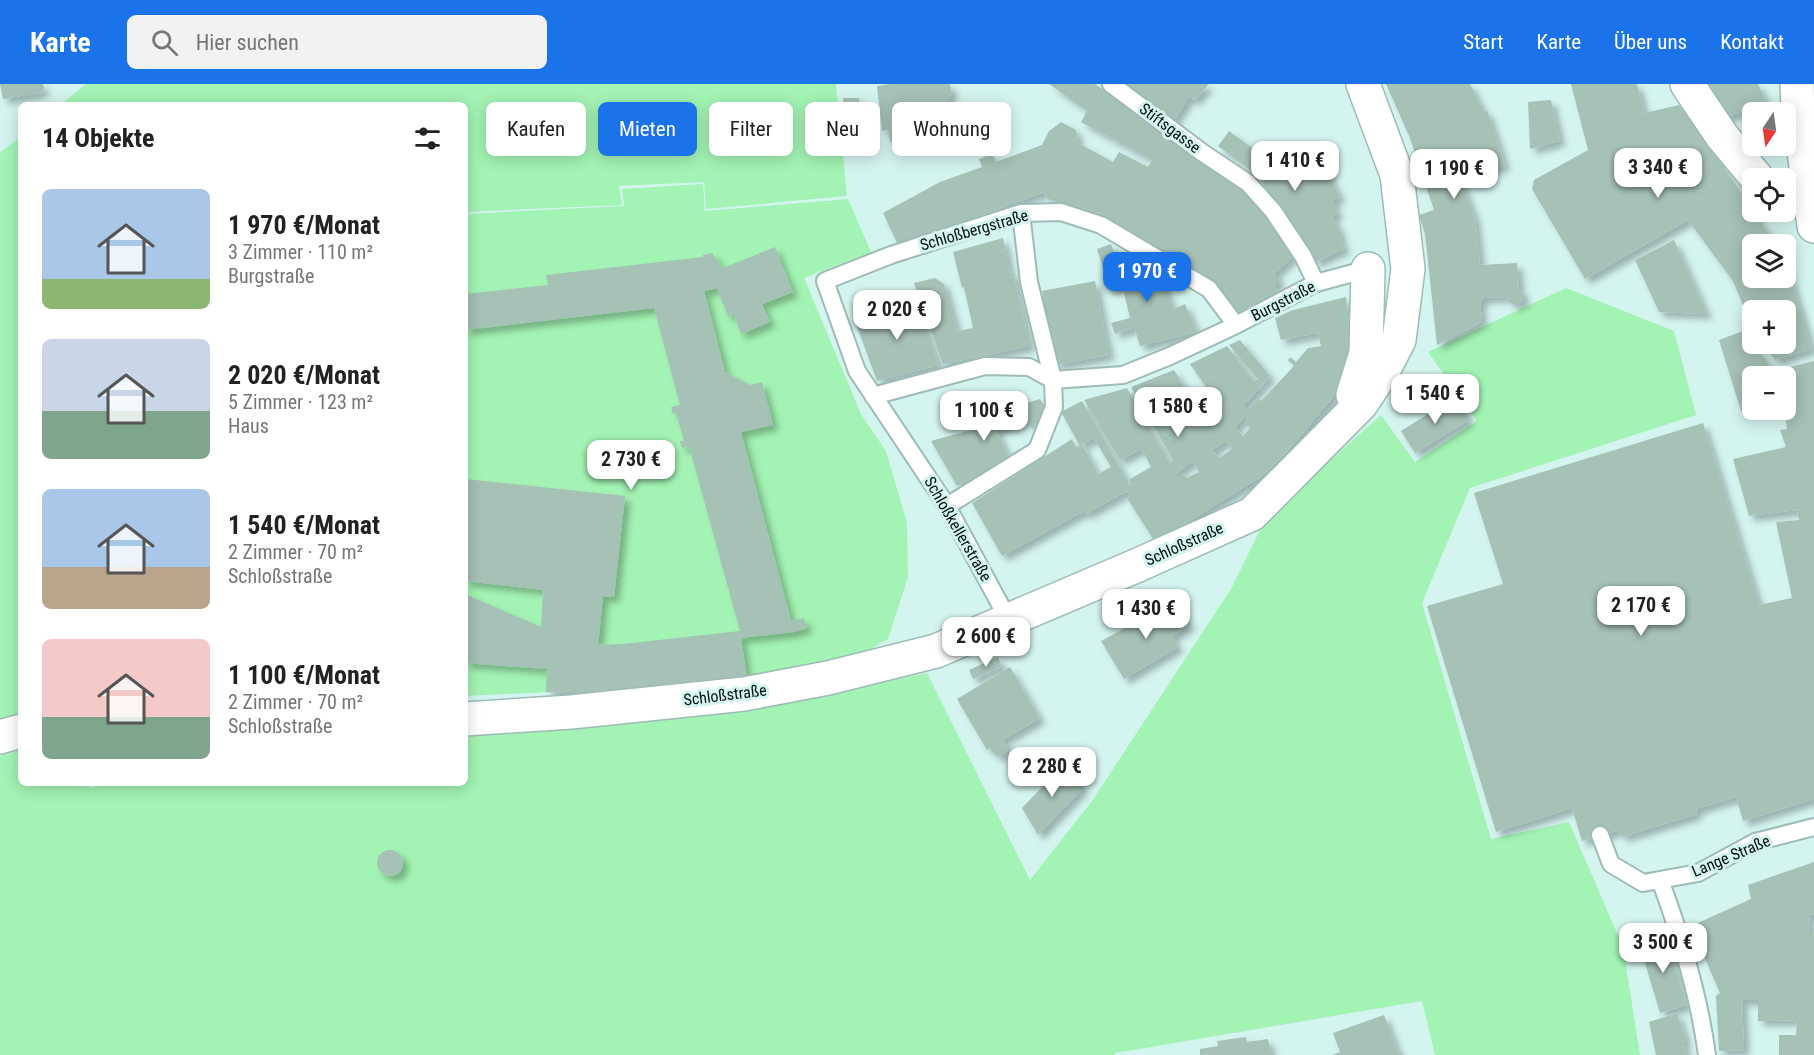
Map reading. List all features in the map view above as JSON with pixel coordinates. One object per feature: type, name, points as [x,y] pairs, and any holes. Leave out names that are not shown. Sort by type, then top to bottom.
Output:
[{"type":"street","name":"Schloßstraße","points":[[468,719],[571,712],[744,694],[828,678],[936,651],[1252,514],[1361,404],[1383,371],[1399,340],[1408,269],[1397,175],[1363,84]]},
{"type":"street","points":[[1687,84],[1722,135],[1749,168]]},
{"type":"street","points":[[1797,84],[1806,217]]},
{"type":"street","name":"Burgstraße","points":[[1346,420],[1366,353],[1368,268]]},
{"type":"street","points":[[0,737],[18,732]]},
{"type":"lane","name":"Stiftsgasse","points":[[1112,84],[1203,153],[1248,183],[1273,211],[1303,256],[1316,283]]},
{"type":"lane","name":"Schloßbergstraße","points":[[825,281],[891,255],[1020,213],[1060,212],[1101,225],[1209,289],[1236,325]]},
{"type":"lane","points":[[948,506],[1038,450],[1054,407],[1053,380],[1029,282],[1020,213]]},
{"type":"lane","name":"Burgstraße","points":[[1053,380],[1123,375],[1236,325],[1316,283],[1368,268]]},
{"type":"lane","name":"Schloßkellerstraße","points":[[825,281],[857,371],[948,506],[1008,619]]},
{"type":"lane","points":[[873,396],[985,366],[1029,367],[1053,380]]},
{"type":"lane","name":"Lange Straße","points":[[1600,835],[1611,864],[1643,883],[1698,873],[1755,842],[1814,827]]},
{"type":"lane","points":[[1660,880],[1702,1018],[1707,1055]]},
{"type":"green space","points":[[86,84],[836,84],[838,102],[805,102],[805,156],[843,156],[847,196],[706,209],[704,182],[619,186],[622,205],[468,212],[468,102],[64,102]]},
{"type":"green space","points":[[18,138],[18,720],[0,724],[0,153]]},
{"type":"green space","points":[[703,184],[705,211],[848,199],[871,252],[804,278],[861,414],[886,451],[907,523],[908,577],[888,639],[854,658],[747,678],[603,694],[546,692],[468,696],[468,214],[624,206],[622,189]]},
{"type":"green space","points":[[1566,288],[1674,331],[1696,415],[1470,488],[1422,603],[1491,839],[1569,822],[1623,947],[1640,1055],[1435,1055],[1422,1001],[1115,1053],[1115,1055],[0,1055],[0,756],[18,751],[18,786],[89,786],[90,788],[96,786],[468,786],[468,733],[783,703],[927,673],[1030,880],[1092,801],[1231,589],[1266,518],[1381,415],[1415,462],[1477,421],[1428,352]]},
{"type":"building","points":[[0,84],[43,84],[44,88],[42,92],[3,99]]},
{"type":"building","points":[[950,84],[952,93],[946,102],[892,102],[892,142],[890,142],[888,130],[882,131],[877,86]]},
{"type":"building","points":[[1049,84],[1095,84],[1258,202],[1293,256],[1274,274],[1280,280],[1274,286],[1280,293],[1233,315],[1180,263],[1095,211],[1047,199],[1045,192],[898,245],[883,213],[940,182],[982,167],[979,159],[994,156],[996,162],[1042,145],[1049,131],[1061,122],[1076,130],[1078,143],[1113,162],[1119,152],[1148,167],[1152,160],[1081,122],[1087,111]]},
{"type":"building","points":[[1120,84],[1209,84],[1195,100],[1189,97],[1173,122]]},
{"type":"building","points":[[1386,84],[1470,84],[1484,112],[1487,110],[1505,166],[1460,178],[1475,218],[1480,265],[1517,263],[1519,289],[1523,292],[1524,299],[1515,305],[1509,302],[1507,297],[1484,298],[1480,302],[1482,322],[1437,345],[1425,234],[1419,215],[1434,210],[1410,138]]},
{"type":"building","points":[[1571,84],[1637,84],[1644,113],[1679,105],[1742,194],[1742,222],[1760,222],[1768,234],[1742,234],[1742,288],[1794,288],[1812,349],[1796,354],[1796,300],[1742,300],[1742,303],[1733,281],[1688,220],[1585,279],[1532,189],[1534,180],[1588,150]]},
{"type":"building","points":[[1700,84],[1758,84],[1766,102],[1742,102],[1742,111],[1722,119]]},
{"type":"building","points":[[843,98],[859,98],[859,102],[843,102]]},
{"type":"building","points":[[1551,100],[1560,141],[1530,149],[1528,102]]},
{"type":"building","points":[[1229,131],[1263,156],[1267,148],[1274,145],[1281,146],[1285,154],[1312,149],[1317,176],[1327,171],[1340,197],[1332,201],[1338,213],[1332,216],[1342,235],[1339,236],[1345,248],[1316,262],[1257,175],[1218,146]]},
{"type":"building","points":[[1003,238],[1010,274],[1013,272],[1030,346],[943,364],[914,283],[935,278],[944,284],[957,331],[973,328],[953,252]]},
{"type":"building","points":[[1674,240],[1707,314],[1659,312],[1635,260]]},
{"type":"building","points":[[1111,244],[1125,284],[1130,283],[1132,288],[1142,284],[1136,267],[1156,262],[1173,309],[1185,304],[1197,332],[1140,346],[1134,327],[1115,334],[1111,323],[1130,318],[1122,285],[1110,289],[1097,249]]},
{"type":"building","points":[[775,247],[793,292],[762,304],[770,322],[741,334],[734,314],[728,316],[717,288],[704,291],[725,372],[750,385],[762,382],[773,425],[741,432],[791,621],[804,618],[807,628],[794,632],[741,638],[747,678],[603,694],[546,692],[547,669],[468,663],[468,595],[541,627],[543,590],[468,581],[468,479],[625,496],[614,597],[603,596],[598,645],[740,631],[689,446],[682,448],[680,441],[684,441],[676,413],[673,414],[671,407],[680,405],[654,308],[468,330],[468,294],[548,285],[546,275],[703,257],[703,255],[712,253],[723,268]]},
{"type":"building","points":[[1095,281],[1109,355],[1055,365],[1042,291]]},
{"type":"building","points":[[1346,297],[1353,368],[1332,398],[1285,454],[1262,476],[1155,542],[1127,498],[1130,496],[1127,491],[1086,514],[1084,511],[1002,556],[972,503],[1072,439],[1076,447],[1080,446],[1061,412],[1082,401],[1130,485],[1128,480],[1151,467],[1147,459],[1141,449],[1120,460],[1084,400],[1127,388],[1170,463],[1173,460],[1131,387],[1174,370],[1199,413],[1215,400],[1190,364],[1227,346],[1254,381],[1258,379],[1229,345],[1240,340],[1270,376],[1243,406],[1248,410],[1258,398],[1261,401],[1294,366],[1288,360],[1290,357],[1296,362],[1308,348],[1321,346],[1318,333],[1281,340],[1275,318],[1293,310]],"holes":[[[1245,417],[1248,419],[1245,423],[1250,428],[1243,436],[1235,427]],[[1094,438],[1111,467],[1098,474],[1082,444]],[[1226,441],[1232,449],[1219,458],[1212,450]],[[1192,461],[1199,472],[1186,478],[1184,474],[1178,478],[1176,474]]]},
{"type":"building","points":[[914,298],[939,365],[877,381],[855,321]]},
{"type":"building","points":[[1742,331],[1742,354],[1761,354],[1769,364],[1769,366],[1742,366],[1742,411],[1741,411],[1719,340]]},
{"type":"building","points":[[1770,354],[1795,354],[1775,360]]},
{"type":"building","points":[[1814,361],[1814,799],[1743,821],[1736,797],[1696,809],[1697,814],[1622,837],[1620,830],[1582,841],[1572,808],[1496,832],[1427,606],[1503,584],[1474,493],[1703,423],[1759,605],[1792,598],[1776,522],[1799,520],[1797,510],[1749,516],[1733,459],[1786,447],[1780,430],[1787,429],[1786,420],[1796,420],[1796,366],[1794,366]]},
{"type":"building","points":[[1455,397],[1469,420],[1415,453],[1401,431]]},
{"type":"building","points":[[1040,399],[1047,410],[1032,429],[1028,420],[996,430],[1010,459],[957,486],[931,441],[971,430],[968,423],[970,420]]},
{"type":"building","points":[[1175,601],[1190,625],[1172,636],[1178,647],[1124,679],[1101,641]]},
{"type":"building","points":[[998,657],[1002,666],[973,679],[969,670]]},
{"type":"building","points":[[1010,667],[1040,718],[1003,740],[1007,748],[1006,752],[999,756],[995,755],[990,748],[987,750],[957,699]]},
{"type":"building","points":[[1066,762],[1083,788],[1038,835],[1022,808]]},
{"type":"building","points":[[390,850],[399,854],[403,863],[399,872],[390,876],[381,872],[377,863],[381,854]]},
{"type":"building","points":[[1814,862],[1814,914],[1809,915],[1810,932],[1814,932],[1814,1055],[1779,1055],[1779,1035],[1796,1035],[1797,1020],[1758,1021],[1758,1000],[1742,1000],[1744,1050],[1719,1051],[1716,996],[1720,993],[1691,926],[1751,899],[1748,885]]},
{"type":"building","points":[[1665,935],[1687,1005],[1660,1013],[1639,943]]},
{"type":"building","points":[[1677,1013],[1686,1041],[1683,1042],[1687,1055],[1656,1055],[1649,1022]]},
{"type":"building","points":[[1384,1015],[1398,1053],[1402,1052],[1403,1055],[1332,1055],[1340,1052],[1333,1033]]},
{"type":"building","points":[[1246,1037],[1247,1042],[1268,1039],[1271,1055],[1200,1055],[1200,1049],[1218,1046],[1217,1041]]}]
